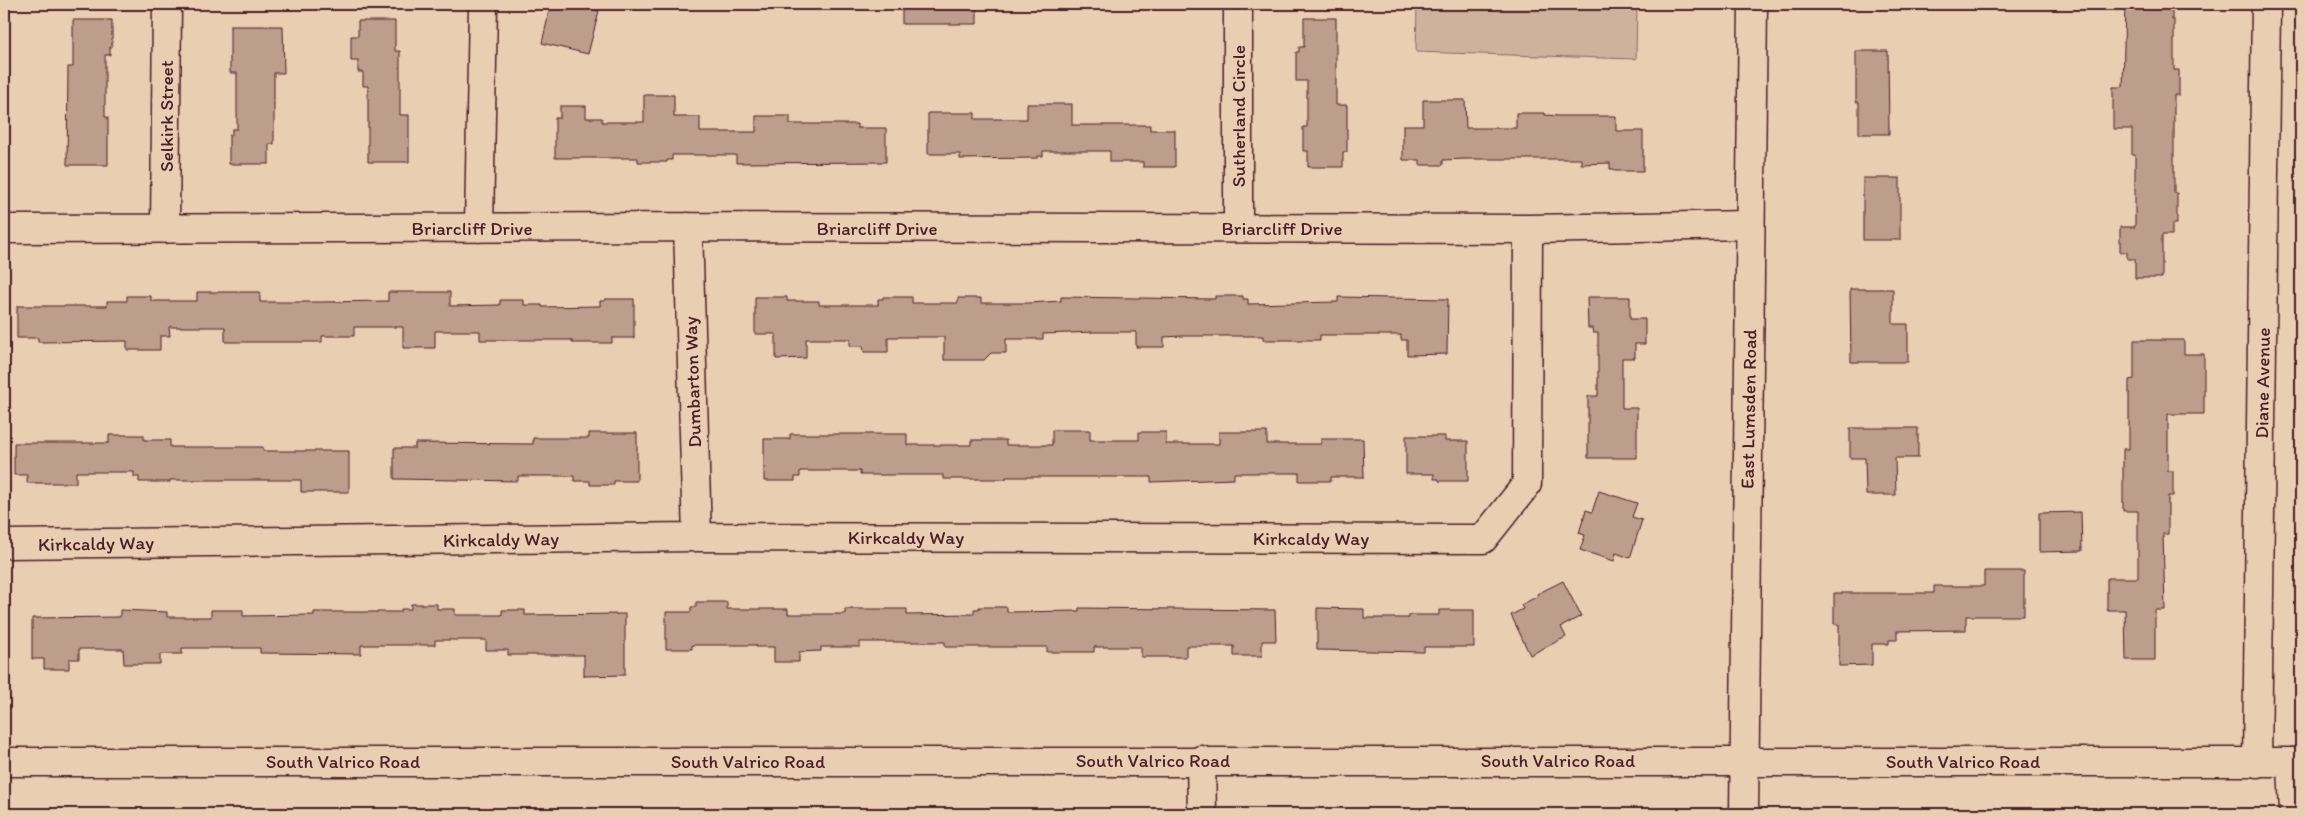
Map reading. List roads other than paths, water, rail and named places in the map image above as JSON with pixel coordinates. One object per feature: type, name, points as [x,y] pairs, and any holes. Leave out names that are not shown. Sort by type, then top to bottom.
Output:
[{"type":"street","name":"Selkirk Street","points":[[166,229],[167,4]]},
{"type":"street","points":[[479,228],[483,4]]},
{"type":"street","name":"Sutherland Circle","points":[[1238,4],[1238,228]]},
{"type":"street","name":"East Lumsden Road","points":[[1744,814],[1743,760],[1753,4]]},
{"type":"street","name":"Diane Avenue","points":[[2257,763],[2266,4]]},
{"type":"street","name":"Briarcliff Drive","points":[[4,229],[688,227],[1528,229],[1750,225]]},
{"type":"street","name":"Dumbarton Way","points":[[688,227],[697,536]]},
{"type":"street","name":"Kirkcaldy Way","points":[[4,544],[697,536],[1483,539],[1527,484],[1528,229]]},
{"type":"street","points":[[1201,760],[1202,814]]},
{"type":"street","name":"South Valrico Road","points":[[4,762],[1743,760],[2296,762]]},
{"type":"street","points":[[2294,814],[2296,762]]}]
